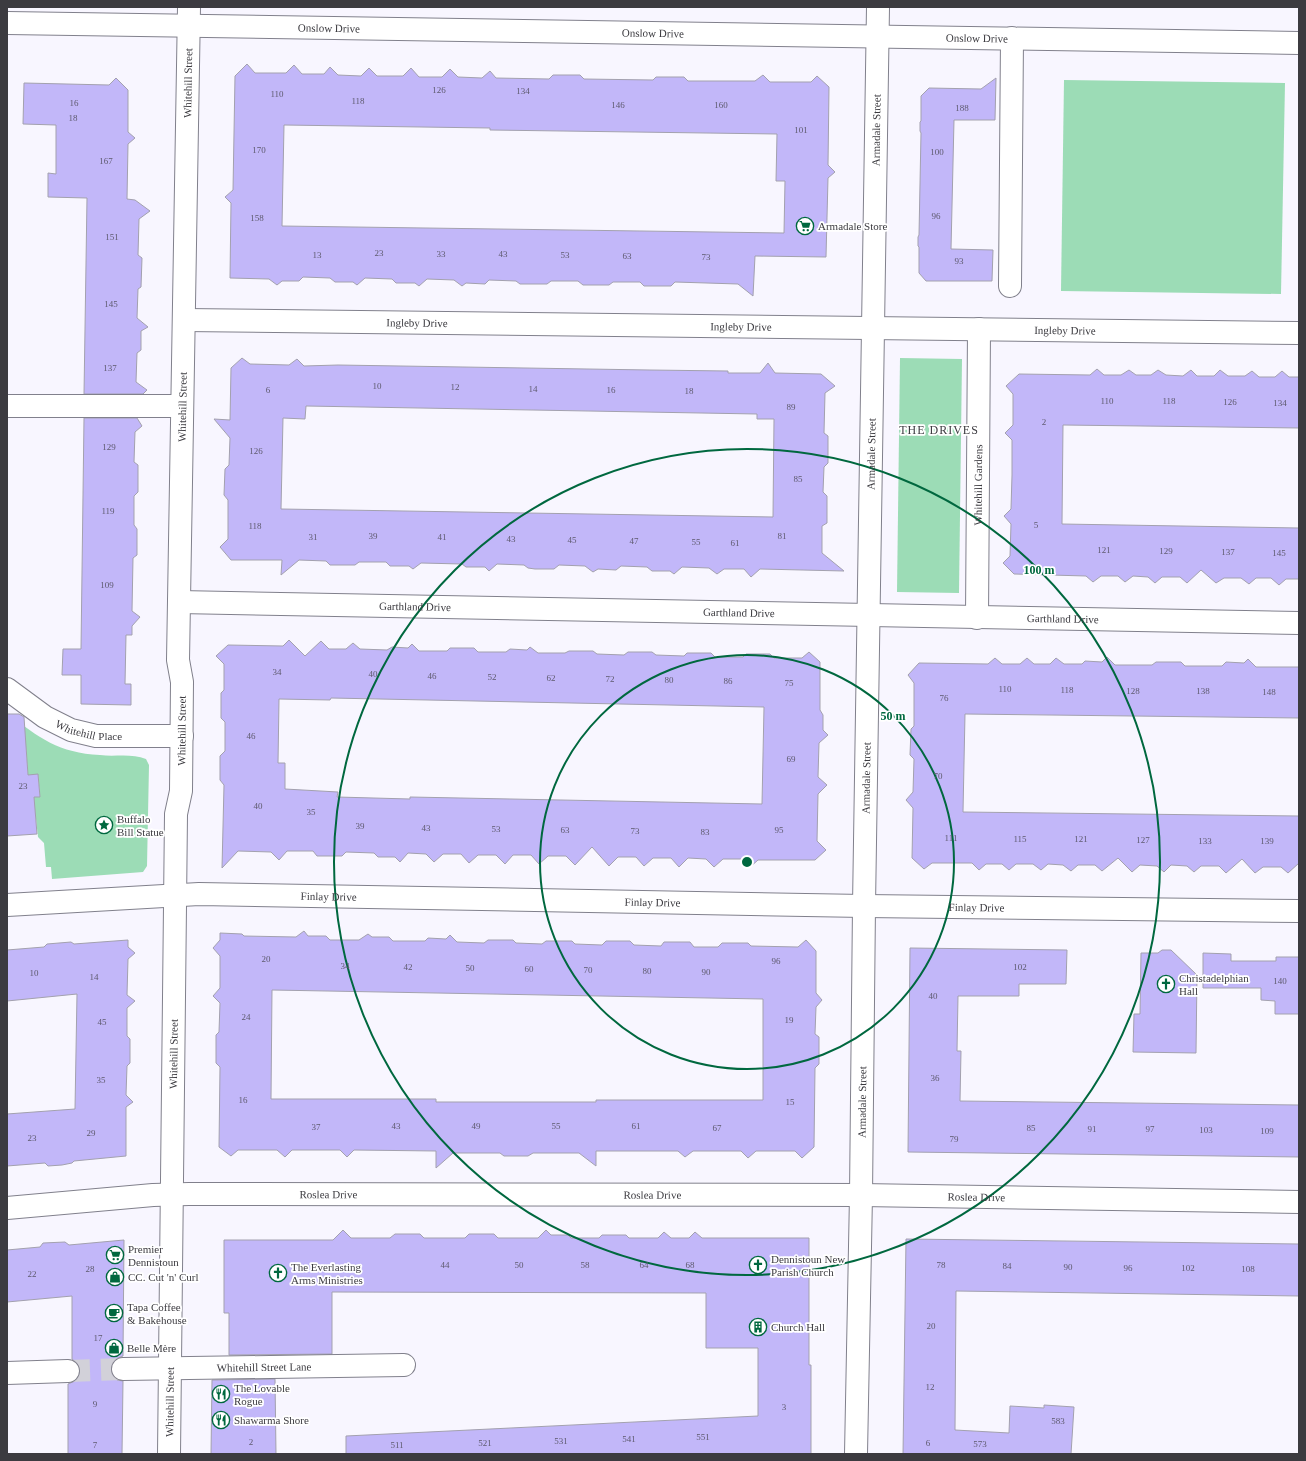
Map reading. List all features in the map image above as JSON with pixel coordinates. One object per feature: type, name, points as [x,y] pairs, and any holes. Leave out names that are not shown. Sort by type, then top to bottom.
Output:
[{"type":"street","name":"Armadale Street","points":[[856,1454],[878,7]]},
{"type":"street","name":"Onslow Drive","points":[[7,23],[68,15],[188,17],[878,37],[1299,43]]},
{"type":"street","name":"Whitehill Street","points":[[169,1454],[176,814],[181,792],[182,736],[182,682],[178,660],[188,17]]},
{"type":"street","points":[[1010,286],[1012,38]]},
{"type":"street","name":"Ingleby Drive","points":[[184,320],[1299,333]]},
{"type":"street","name":"Whitehill Gardens","points":[[977,618],[978,330]]},
{"type":"street","points":[[7,406],[182,406]]},
{"type":"street","name":"Garthland Drive","points":[[179,602],[1299,623]]},
{"type":"street","name":"Whitehill Place","points":[[7,689],[45,717],[71,730],[96,736],[182,736]]},
{"type":"street","name":"Finlay Drive","points":[[7,905],[176,894],[864,906],[1299,911]]},
{"type":"street","name":"Roslea Drive","points":[[7,1208],[172,1194],[861,1195],[1299,1202]]},
{"type":"street","name":"Whitehill Street Lane","points":[[123,1369],[404,1365]]},
{"type":"street","points":[[7,1373],[68,1371]]},
{"type":"green space","points":[[1064,80],[1285,83],[1281,294],[1061,291]]},
{"type":"green space","points":[[900,358],[962,359],[959,593],[897,592]]},
{"type":"green space","points":[[7,713],[29,730],[50,743],[73,751],[106,756],[135,756],[146,759],[149,765],[147,866],[143,872],[52,879],[51,867],[46,867],[44,843],[38,837],[31,797],[40,796],[38,775],[28,775],[26,749],[13,751],[7,739]]},
{"type":"building","points":[[247,64],[255,73],[286,73],[294,65],[302,74],[324,74],[330,67],[338,75],[361,76],[369,68],[377,76],[403,76],[411,68],[419,77],[442,77],[450,69],[458,77],[482,78],[490,71],[496,78],[549,79],[553,75],[580,75],[584,79],[653,80],[656,77],[684,77],[688,81],[755,81],[763,75],[770,82],[811,82],[817,76],[829,87],[828,165],[835,172],[828,178],[826,257],[755,256],[753,296],[738,284],[675,282],[671,286],[644,286],[640,282],[613,282],[609,285],[583,285],[578,281],[551,281],[547,284],[520,284],[516,281],[489,280],[485,284],[466,283],[462,286],[454,280],[427,279],[419,286],[415,283],[396,283],[392,279],[365,278],[357,285],[353,282],[335,282],[330,278],[303,277],[299,281],[282,281],[277,285],[269,279],[230,278],[231,203],[225,197],[233,190],[235,76]],"holes":[[[284,125],[490,128],[490,130],[777,134],[776,181],[785,181],[784,233],[282,226]]]},
{"type":"building","points":[[116,78],[128,90],[128,132],[135,138],[128,144],[127,199],[135,200],[150,211],[139,219],[138,255],[142,258],[141,287],[138,289],[137,318],[148,327],[141,331],[141,350],[137,353],[136,382],[147,390],[143,394],[84,394],[87,198],[48,197],[48,173],[56,174],[56,125],[23,124],[24,83],[109,85]]},
{"type":"building","points":[[996,78],[995,120],[954,120],[951,249],[993,250],[992,281],[926,281],[919,273],[918,246],[921,96],[929,88],[981,89]]},
{"type":"building","points":[[242,358],[250,364],[289,365],[297,359],[304,366],[338,365],[728,371],[728,373],[760,373],[768,363],[775,373],[821,374],[835,386],[825,393],[824,433],[828,436],[828,463],[824,467],[823,492],[827,496],[827,523],[822,526],[822,553],[844,571],[760,569],[751,577],[744,569],[724,569],[717,574],[709,568],[682,567],[674,574],[670,571],[652,571],[647,567],[621,566],[616,570],[598,569],[593,572],[585,566],[559,565],[554,569],[535,569],[528,568],[524,565],[497,564],[489,571],[485,567],[466,567],[462,564],[421,563],[413,569],[409,566],[390,566],[386,562],[359,562],[355,565],[330,565],[326,561],[299,560],[281,575],[282,560],[231,560],[220,547],[228,539],[228,500],[224,495],[225,469],[229,465],[230,438],[214,419],[230,420],[231,368]],"holes":[[[306,406],[757,414],[757,419],[774,419],[773,517],[281,509],[283,418],[305,419]]]},
{"type":"building","points":[[1097,369],[1104,375],[1121,375],[1129,370],[1136,375],[1151,375],[1158,370],[1166,375],[1183,376],[1191,370],[1197,376],[1214,376],[1220,370],[1228,376],[1245,376],[1252,371],[1259,377],[1275,377],[1282,371],[1289,377],[1299,377],[1299,428],[1063,425],[1062,524],[1299,528],[1299,579],[1286,579],[1279,585],[1271,578],[1256,578],[1249,584],[1241,578],[1224,578],[1216,583],[1201,570],[1187,583],[1180,577],[1162,577],[1155,583],[1148,577],[1133,576],[1125,582],[1118,576],[1101,576],[1093,582],[1086,576],[1014,574],[1003,563],[1010,556],[1011,524],[1004,516],[1011,509],[1012,475],[1012,440],[1005,433],[1013,425],[1013,394],[1006,386],[1019,374],[1090,375]]},
{"type":"building","points":[[84,418],[137,418],[142,426],[135,432],[134,462],[138,465],[138,492],[134,496],[134,525],[137,529],[137,555],[133,558],[132,611],[140,617],[132,626],[132,635],[126,635],[125,684],[131,684],[131,705],[81,704],[81,675],[62,675],[63,649],[81,649]]},
{"type":"building","points":[[289,640],[305,656],[321,641],[329,649],[346,649],[353,643],[360,649],[387,650],[392,647],[408,648],[412,644],[419,651],[447,651],[450,648],[474,648],[478,652],[506,652],[510,649],[527,650],[530,647],[538,653],[593,651],[597,654],[624,655],[628,652],[652,652],[656,655],[684,656],[687,653],[711,653],[715,657],[743,657],[746,654],[770,654],[774,658],[802,658],[809,652],[820,662],[820,710],[823,715],[823,730],[828,735],[819,743],[818,777],[827,785],[818,794],[817,841],[826,850],[815,860],[758,860],[749,868],[741,859],[723,859],[714,867],[706,859],[688,858],[679,867],[671,858],[653,858],[644,866],[636,857],[618,857],[609,866],[592,847],[575,865],[566,856],[548,856],[539,864],[531,855],[513,855],[505,864],[496,855],[478,855],[469,863],[461,854],[443,854],[434,862],[426,854],[408,853],[400,862],[395,857],[378,857],[374,853],[346,852],[342,856],[317,856],[313,851],[287,851],[279,860],[271,852],[238,851],[222,868],[224,785],[220,780],[220,756],[225,751],[225,722],[221,718],[221,693],[224,690],[224,664],[216,656],[228,645],[283,646]],"holes":[[[331,698],[764,707],[762,804],[410,797],[410,799],[337,797],[338,792],[285,789],[285,763],[278,763],[279,699],[330,700]]]},
{"type":"building","points":[[1107,657],[1115,665],[1152,665],[1156,662],[1181,662],[1185,666],[1222,666],[1226,662],[1244,663],[1248,659],[1256,667],[1299,667],[1299,718],[965,714],[963,812],[1299,816],[1299,863],[1288,873],[1281,867],[1263,867],[1255,873],[1242,859],[1226,873],[1219,866],[1201,866],[1194,872],[1187,866],[1171,865],[1164,872],[1157,866],[1140,865],[1132,872],[1118,858],[1102,871],[1095,865],[1078,865],[1071,871],[1063,865],[1048,864],[1041,870],[1033,864],[1016,864],[1009,870],[1002,864],[986,864],[979,870],[972,863],[932,863],[924,869],[912,858],[913,808],[906,800],[913,792],[914,759],[910,755],[911,729],[914,726],[914,683],[908,675],[919,663],[988,664],[995,658],[1002,664],[1020,664],[1027,658],[1034,664],[1050,664],[1056,658],[1064,664],[1082,664],[1085,661],[1102,662]]},
{"type":"building","points":[[7,714],[19,714],[24,717],[28,775],[38,774],[40,797],[34,797],[37,834],[7,836]]},
{"type":"building","points":[[304,931],[308,936],[326,936],[330,940],[359,940],[368,934],[372,937],[389,937],[393,941],[425,941],[428,938],[446,939],[450,935],[457,942],[484,943],[488,940],[513,940],[516,943],[542,944],[546,941],[572,941],[575,944],[602,945],[606,941],[630,941],[634,945],[661,946],[664,942],[690,942],[694,947],[718,947],[722,943],[748,943],[751,946],[798,947],[806,940],[816,951],[816,993],[822,1000],[816,1007],[815,1034],[819,1037],[819,1064],[815,1068],[814,1147],[802,1158],[795,1151],[756,1151],[748,1158],[741,1151],[693,1151],[685,1157],[678,1151],[596,1151],[596,1166],[579,1153],[533,1153],[528,1156],[504,1156],[500,1153],[453,1153],[436,1168],[436,1151],[354,1150],[347,1157],[340,1150],[292,1150],[285,1157],[277,1150],[238,1150],[231,1156],[219,1147],[220,1067],[216,1063],[216,1035],[219,1032],[220,1003],[213,996],[220,988],[220,956],[213,948],[220,940],[220,933],[242,934],[244,936],[296,937]],"holes":[[[272,990],[763,999],[763,1100],[436,1102],[436,1099],[271,1099]]]},
{"type":"building","points":[[128,940],[128,947],[135,953],[128,959],[127,995],[135,1001],[127,1008],[127,1036],[130,1039],[130,1063],[127,1066],[126,1095],[133,1102],[126,1107],[126,1156],[74,1161],[72,1163],[62,1165],[48,1166],[45,1163],[7,1166],[7,1114],[75,1109],[77,994],[7,1001],[7,950],[44,947],[47,944],[71,942],[74,944]]},
{"type":"building","points":[[910,948],[1067,950],[1066,984],[1019,984],[1019,996],[958,996],[957,1051],[961,1051],[960,1101],[1299,1105],[1299,1157],[908,1152]]},
{"type":"building","name":"Christadelphian Hall","points":[[1162,950],[1171,950],[1197,975],[1196,1053],[1133,1052],[1134,1014],[1140,1014],[1141,953],[1158,953]]},
{"type":"building","points":[[1203,953],[1231,954],[1231,961],[1276,961],[1276,957],[1299,957],[1299,1014],[1275,1014],[1275,1001],[1261,1000],[1261,988],[1203,988]]},
{"type":"building","points":[[343,1230],[351,1238],[390,1238],[395,1234],[420,1234],[424,1238],[465,1238],[469,1234],[494,1234],[498,1238],[538,1238],[546,1230],[551,1235],[568,1235],[571,1238],[599,1238],[602,1235],[626,1235],[629,1238],[658,1238],[664,1232],[671,1238],[689,1238],[695,1232],[702,1238],[809,1238],[811,1454],[346,1454],[346,1436],[758,1416],[758,1348],[706,1348],[706,1293],[332,1292],[332,1354],[229,1355],[229,1313],[224,1313],[224,1240],[333,1240]]},
{"type":"building","points":[[906,1239],[1299,1244],[1299,1296],[956,1291],[955,1430],[1009,1433],[1010,1406],[1044,1408],[1044,1405],[1074,1407],[1071,1454],[903,1454]]},
{"type":"building","points":[[124,1240],[123,1356],[116,1359],[112,1363],[111,1369],[113,1376],[117,1380],[123,1381],[122,1454],[68,1454],[68,1384],[75,1381],[79,1377],[80,1371],[78,1364],[72,1359],[72,1296],[7,1302],[7,1250],[40,1247],[43,1243],[65,1242],[69,1245]]},
{"type":"building","points":[[275,1379],[276,1454],[211,1454],[212,1380]]},
{"type":"tunnel","points":[[68,1371],[123,1369]]},
{"type":"place","name":"Armadale Store","points":[[805,226]]},
{"type":"place","name":"Buffalo Bill Statue","points":[[104,825]]},
{"type":"place","name":"Christadelphian Hall","points":[[1166,984]]},
{"type":"place","name":"Premier Dennistoun","points":[[115,1255]]},
{"type":"place","name":"Dennistoun New Parish Church","points":[[758,1265]]},
{"type":"place","name":"The Everlasting Arms Ministries","points":[[278,1273]]},
{"type":"place","name":"CC. Cut 'n' Curl","points":[[115,1277]]},
{"type":"place","name":"Tapa Coffee & Bakehouse","points":[[114,1313]]},
{"type":"place","name":"Church Hall","points":[[758,1327]]},
{"type":"place","name":"Belle Mère","points":[[114,1348]]},
{"type":"place","name":"The Lovable Rogue","points":[[221,1394]]},
{"type":"place","name":"Shawarma Shore","points":[[221,1420]]},
{"type":"district","name":"THE DRIVES","points":[[939,430]]}]
